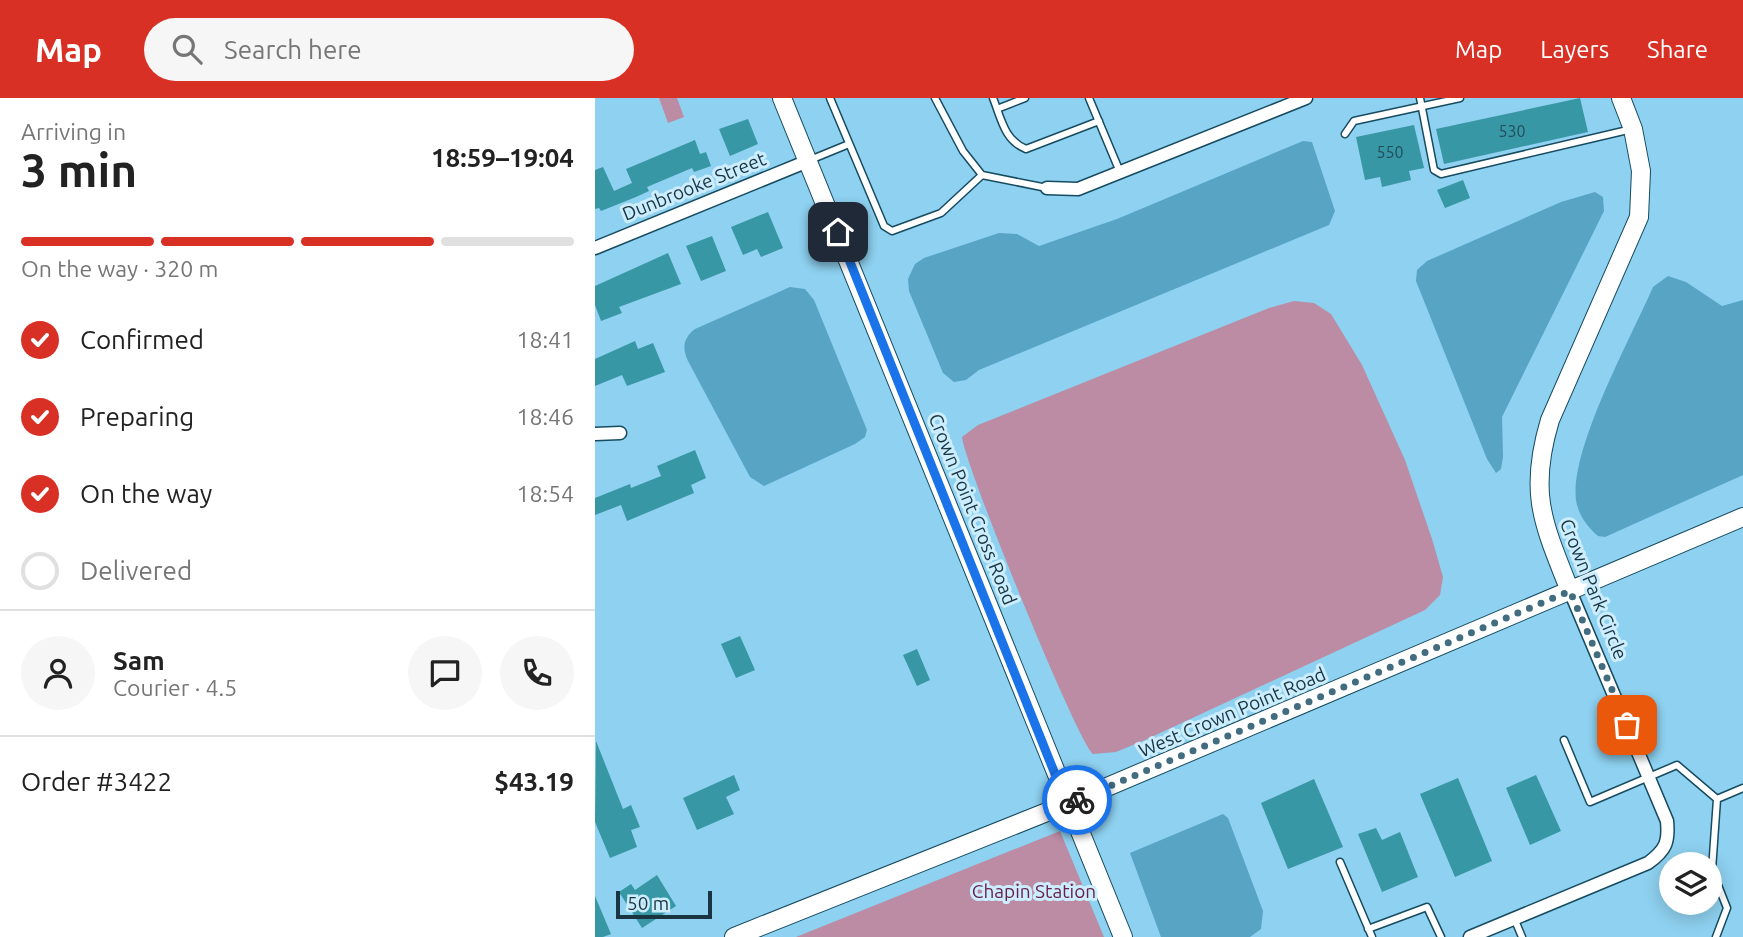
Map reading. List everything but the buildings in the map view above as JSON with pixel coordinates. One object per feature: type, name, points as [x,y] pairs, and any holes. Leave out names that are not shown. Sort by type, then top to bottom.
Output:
[{"type":"street","name":"Crown Point Cross Road","points":[[782,98],[906,397],[1067,804],[1123,937]]},
{"type":"street","points":[[1047,188],[1078,189],[1306,98]]},
{"type":"street","name":"Crown Park Circle","points":[[1470,937],[1648,863],[1662,853],[1669,840],[1667,821],[1543,524],[1537,486],[1540,452],[1550,419],[1639,217],[1641,171],[1633,129],[1621,98]]},
{"type":"street","name":"Dunbrooke Street","points":[[595,248],[808,161]]},
{"type":"street","points":[[595,434],[620,433]]},
{"type":"street","name":"West Crown Point Road","points":[[734,937],[1067,804],[1743,517]]},
{"type":"lane","points":[[831,98],[884,226],[892,231],[941,213],[982,175]]},
{"type":"lane","points":[[936,98],[963,151],[982,175],[1047,188]]},
{"type":"lane","points":[[993,98],[1014,144],[1026,149],[1099,121]]},
{"type":"lane","points":[[997,109],[1025,98]]},
{"type":"lane","points":[[1089,98],[1120,172]]},
{"type":"lane","points":[[1420,98],[1434,170],[1441,174],[1633,129]]},
{"type":"lane","points":[[1345,134],[1354,121],[1460,98]]},
{"type":"lane","points":[[808,161],[849,144]]},
{"type":"lane","points":[[1564,740],[1590,802],[1677,765],[1717,799]]},
{"type":"lane","points":[[1717,799],[1743,788]]},
{"type":"lane","points":[[1716,937],[1727,908],[1712,870],[1717,799]]},
{"type":"lane","points":[[1341,862],[1372,937]]},
{"type":"lane","points":[[1368,929],[1427,906],[1441,937]]},
{"type":"lane","points":[[1514,918],[1522,937]]},
{"type":"green space","points":[[659,98],[677,98],[684,117],[668,123]]},
{"type":"green space","points":[[1294,301],[1314,303],[1331,314],[1362,365],[1405,460],[1432,539],[1443,577],[1440,595],[1425,610],[1145,740],[1116,752],[1093,754],[1066,703],[1023,602],[981,497],[962,437],[978,425],[1269,308]]},
{"type":"green space","name":"Chapin Station","points":[[1060,831],[1104,937],[796,937]]},
{"type":"water","points":[[1303,141],[1312,142],[1335,211],[1329,225],[979,370],[966,380],[954,382],[943,373],[909,291],[908,279],[915,264],[924,258],[999,233],[1017,234],[1039,246],[1117,219]]},
{"type":"water","points":[[1595,192],[1603,197],[1604,211],[1502,417],[1503,457],[1501,469],[1496,473],[1487,459],[1416,281],[1417,270],[1427,261],[1561,202]]},
{"type":"water","points":[[1668,276],[1686,282],[1722,306],[1743,300],[1743,475],[1605,537],[1598,536],[1584,520],[1576,500],[1582,452],[1604,393],[1653,287]]},
{"type":"water","points":[[790,287],[805,289],[814,300],[867,430],[865,437],[855,444],[764,486],[750,477],[688,361],[685,344],[695,329]]},
{"type":"water","points":[[1223,814],[1228,818],[1263,911],[1261,929],[1250,937],[1161,937],[1130,853]]},
{"type":"way so far","points":[[1077,800],[1570,591],[1627,725]]},
{"type":"route","points":[[838,232],[1067,804],[1077,800]]}]
